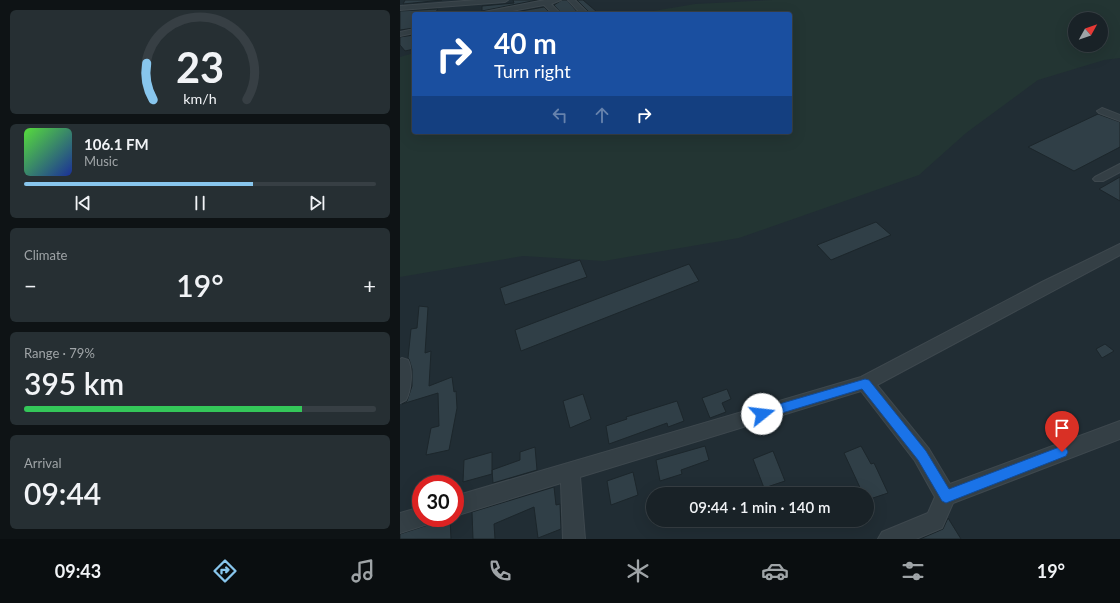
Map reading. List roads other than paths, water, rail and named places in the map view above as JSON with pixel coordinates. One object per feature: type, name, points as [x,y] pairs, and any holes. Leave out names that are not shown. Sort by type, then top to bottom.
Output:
[{"type":"street","points":[[400,4],[402,0]]},
{"type":"street","points":[[400,8],[426,3],[505,0]]},
{"type":"street","points":[[509,9],[511,0]]},
{"type":"street","points":[[493,12],[540,2],[558,0]]},
{"type":"street","points":[[571,0],[583,12]]},
{"type":"street","points":[[483,12],[485,1]]},
{"type":"street","points":[[452,12],[454,2]]},
{"type":"street","points":[[540,2],[554,12]]},
{"type":"street","points":[[400,25],[412,24]]},
{"type":"street","points":[[400,34],[412,31]]},
{"type":"street","points":[[1102,111],[1120,118]]},
{"type":"street","points":[[1099,179],[1120,167]]},
{"type":"street","points":[[464,503],[865,383],[1120,249]]},
{"type":"street","points":[[400,395],[402,366]]},
{"type":"street","points":[[865,383],[922,456],[946,496]]},
{"type":"street","points":[[889,539],[935,521],[946,496],[1120,430]]},
{"type":"street","points":[[570,471],[574,539]]},
{"type":"street","points":[[400,524],[412,520]]}]
